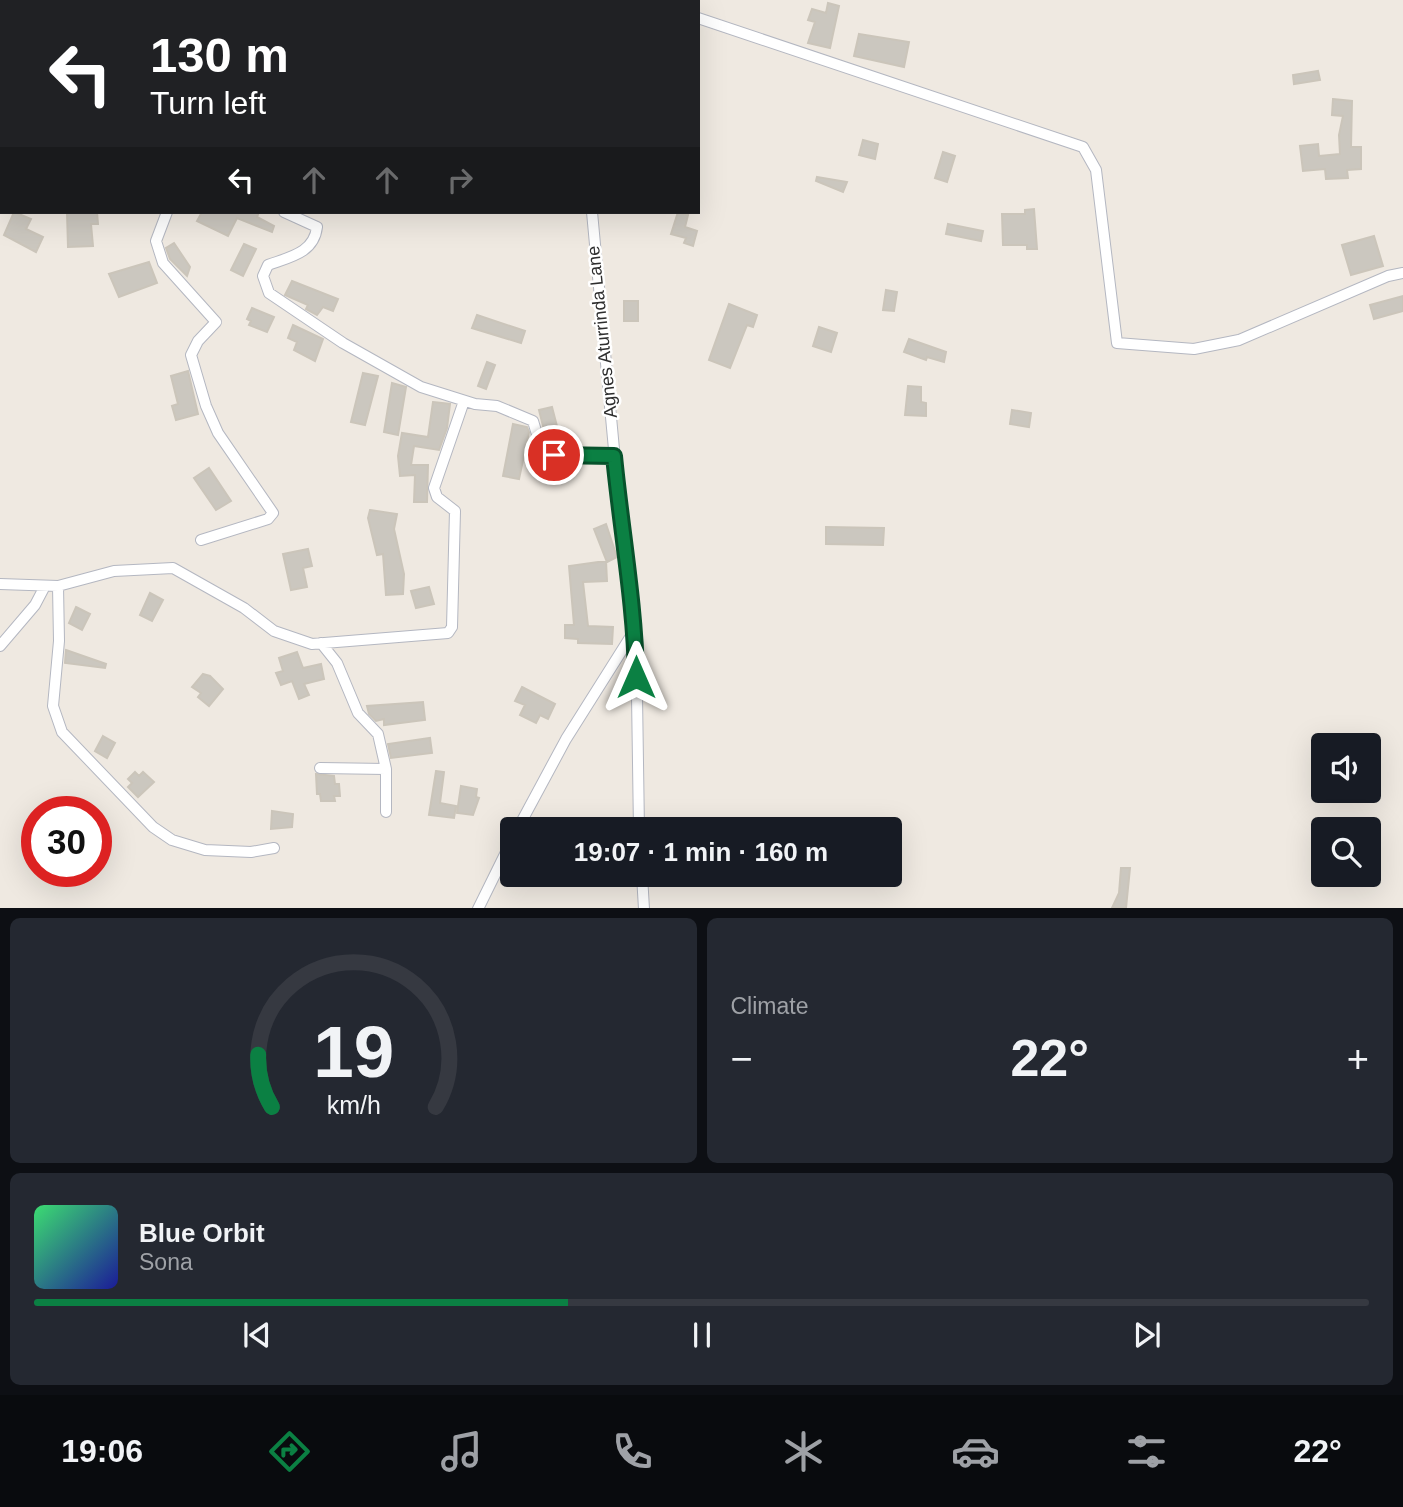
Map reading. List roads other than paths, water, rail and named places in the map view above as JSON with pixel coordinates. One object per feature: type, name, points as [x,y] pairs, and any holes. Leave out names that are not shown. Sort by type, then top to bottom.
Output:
[{"type":"street","points":[[700,19],[1083,147],[1096,170],[1117,343],[1194,349],[1239,340],[1388,276],[1403,273]]},
{"type":"street","points":[[166,214],[156,241],[163,262],[216,322],[198,341],[191,355],[206,406],[218,433],[273,514],[268,519],[201,540]]},
{"type":"street","points":[[288,214],[317,227],[316,239],[305,251],[268,265],[263,276],[269,293],[343,343],[421,387],[464,401],[498,406],[533,421],[542,451],[554,455],[614,456]]},
{"type":"street","name":"Agnes Aturrinda Lane","points":[[592,214],[625,568],[636,628],[639,817]]},
{"type":"street","points":[[0,584],[58,586],[114,571],[173,568],[243,608],[274,631],[312,644],[448,633],[452,627],[455,511],[438,497],[434,488],[464,401]]},
{"type":"street","points":[[0,646],[36,605],[45,586]]},
{"type":"street","points":[[58,586],[59,641],[53,706],[62,732],[153,827],[172,841],[205,850],[251,852],[274,848]]},
{"type":"street","points":[[524,817],[566,739],[636,628]]},
{"type":"street","points":[[321,643],[337,663],[358,713],[378,734],[386,769],[386,812]]},
{"type":"street","points":[[320,768],[386,769]]},
{"type":"street","points":[[478,908],[500,864]]},
{"type":"street","points":[[643,887],[644,908]]}]
